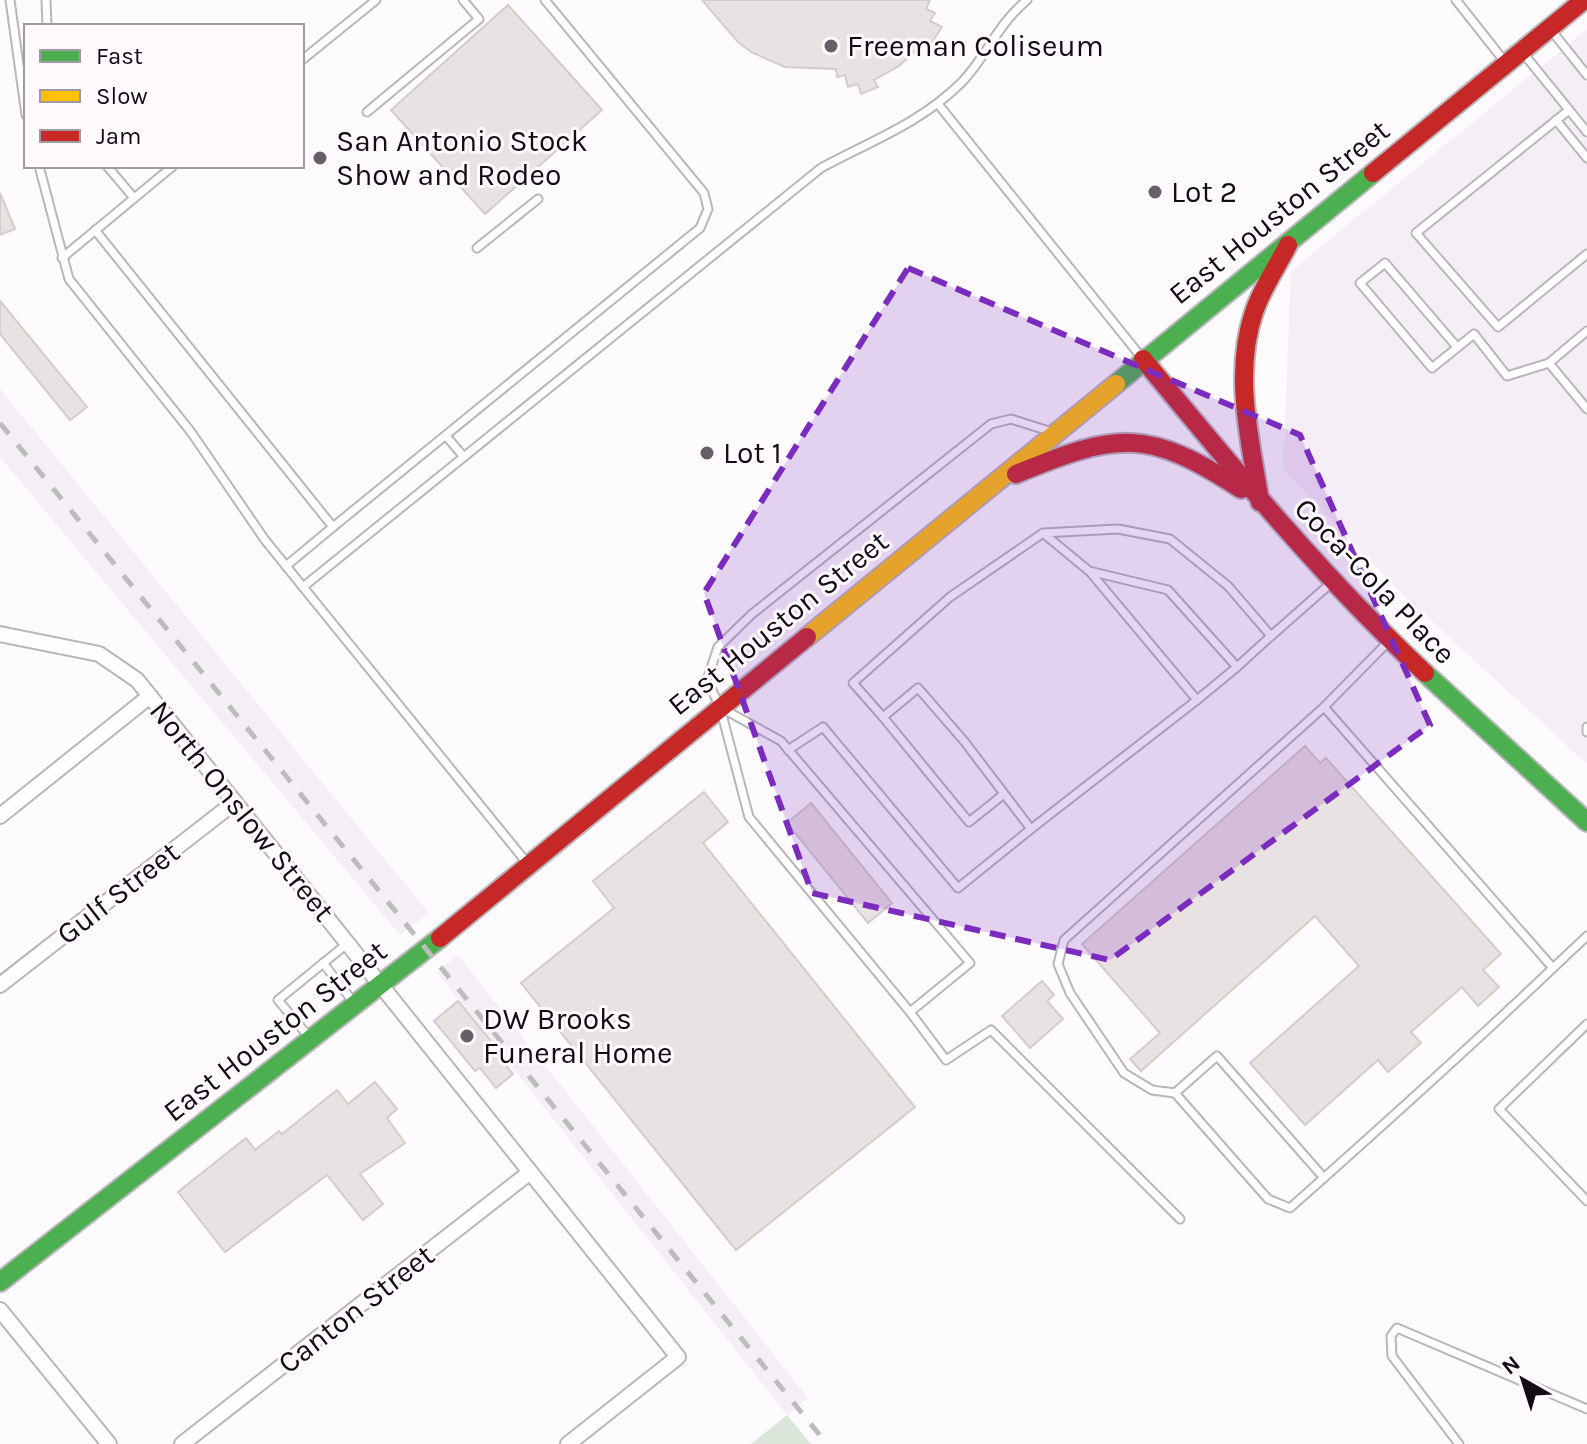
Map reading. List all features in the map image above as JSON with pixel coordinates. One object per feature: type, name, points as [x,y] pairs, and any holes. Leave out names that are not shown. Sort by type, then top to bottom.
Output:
[{"type":"main road","name":"East Houston Street","points":[[0,1282],[380,984],[1584,0]]},
{"type":"main road","points":[[1260,502],[1242,406],[1244,352],[1254,310],[1293,237]]},
{"type":"main road","name":"Coca-Cola Place","points":[[1143,359],[1260,502],[1332,582],[1390,640],[1587,822]]},
{"type":"main road","points":[[994,484],[1072,450],[1113,440],[1155,441],[1194,456],[1260,502]]},
{"type":"street","name":"North Onslow Street","points":[[0,634],[99,654],[117,663],[150,696],[678,1357],[568,1444]]},
{"type":"street","points":[[0,816],[150,696]]},
{"type":"street","name":"Gulf Street","points":[[0,985],[235,802]]},
{"type":"street","name":"Canton Street","points":[[182,1444],[529,1173]]},
{"type":"street","points":[[0,1310],[109,1444]]},
{"type":"lane","points":[[10,0],[24,101]]},
{"type":"lane","points":[[46,0],[47,24]]},
{"type":"lane","points":[[304,58],[376,0]]},
{"type":"lane","points":[[367,112],[479,19],[463,0]]},
{"type":"lane","points":[[286,566],[700,228],[708,209],[704,193],[545,0]]},
{"type":"lane","points":[[303,587],[821,168],[904,129],[938,104],[965,79],[990,40],[1027,0]]},
{"type":"lane","points":[[1456,0],[1569,110],[1587,132]]},
{"type":"lane","points":[[1549,28],[1587,75]]},
{"type":"lane","points":[[938,104],[1143,359]]},
{"type":"lane","points":[[1569,110],[1416,233],[1498,327],[1587,254]]},
{"type":"lane","points":[[1556,120],[1587,158]]},
{"type":"lane","points":[[40,168],[62,258],[73,286],[191,432],[286,566],[527,863]]},
{"type":"lane","points":[[109,168],[134,198]]},
{"type":"lane","points":[[62,258],[171,168]]},
{"type":"lane","points":[[477,248],[538,199]]},
{"type":"lane","points":[[95,230],[333,527]]},
{"type":"lane","points":[[1457,347],[1385,263],[1360,283],[1432,368],[1474,334],[1507,376],[1549,363],[1587,331]]},
{"type":"lane","points":[[1549,363],[1587,409]]},
{"type":"lane","points":[[1055,433],[1011,419],[991,424],[752,614],[718,647],[707,680],[720,707],[749,817],[946,1060],[991,1030],[1180,1219]]},
{"type":"lane","points":[[446,436],[464,457]]},
{"type":"lane","points":[[1004,794],[969,822],[853,683],[950,597],[1043,533],[1118,529],[1170,539],[1228,586],[1271,636]]},
{"type":"lane","points":[[1043,533],[1089,571],[1197,700]]},
{"type":"lane","points":[[1089,571],[1168,590],[1237,667]]},
{"type":"lane","points":[[788,750],[823,727],[958,888],[1197,700],[1332,582]]},
{"type":"lane","points":[[1390,640],[1324,707],[1064,940],[1058,964],[1070,993],[1124,1073],[1152,1090],[1175,1093],[1268,1199],[1290,1208],[1437,1079],[1587,936]]},
{"type":"lane","points":[[883,717],[918,688],[1031,829]]},
{"type":"lane","points":[[720,707],[781,741],[970,963],[910,1012]]},
{"type":"lane","points":[[1324,707],[1553,968]]},
{"type":"lane","points":[[310,1039],[278,1000],[348,943]]},
{"type":"lane","points":[[323,963],[355,1004]]},
{"type":"lane","points":[[1587,1024],[1499,1109],[1587,1201]]},
{"type":"lane","points":[[1175,1093],[1217,1056],[1324,1178]]},
{"type":"lane","points":[[1459,1444],[1392,1356],[1391,1336],[1397,1328],[1587,1409]]},
{"type":"highlighted area","points":[[908,268],[1300,435],[1430,725],[1110,960],[812,893],[704,593]]},
{"type":"shaded area","points":[[1587,29],[1587,764],[1401,593],[1283,469],[1291,271]]},
{"type":"shaded area","points":[[0,389],[429,913],[400,935],[0,457]]},
{"type":"shaded area","points":[[458,955],[808,1398],[787,1415],[437,972]]},
{"type":"green space","points":[[787,1415],[811,1444],[751,1444]]},
{"type":"building","name":"Freeman Coliseum","points":[[702,0],[930,0],[926,9],[935,13],[930,21],[942,27],[931,44],[927,40],[899,66],[874,80],[878,87],[861,94],[858,84],[848,87],[845,75],[837,77],[836,69],[785,67],[751,52],[738,42]]},
{"type":"building","points":[[508,5],[602,110],[485,214],[391,110]]},
{"type":"building","points":[[0,193],[15,229],[0,235]]},
{"type":"building","points":[[0,301],[87,407],[70,420],[0,334]]},
{"type":"building","points":[[1305,746],[1320,763],[1326,758],[1501,954],[1483,970],[1499,987],[1478,1006],[1462,987],[1411,1032],[1421,1043],[1388,1072],[1378,1060],[1305,1125],[1250,1063],[1359,966],[1315,916],[1141,1071],[1130,1059],[1160,1033],[1082,944]]},
{"type":"building","points":[[704,792],[728,822],[703,843],[915,1107],[736,1250],[521,983],[614,908],[593,881]]},
{"type":"building","points":[[811,803],[892,903],[868,923],[787,823]]},
{"type":"building","points":[[1042,981],[1054,995],[1047,1001],[1063,1019],[1030,1048],[1002,1016]]},
{"type":"building","name":"DW Brooks Funeral Home","points":[[458,1001],[500,1052],[497,1054],[513,1074],[496,1088],[480,1068],[475,1071],[434,1021]]},
{"type":"building","points":[[375,1082],[397,1109],[387,1118],[405,1143],[360,1174],[383,1204],[363,1220],[327,1175],[225,1252],[178,1192],[246,1138],[255,1150],[279,1131],[282,1134],[337,1090],[348,1104]]},
{"type":"railway","points":[[0,423],[827,1444]]},
{"type":"traffic: fast","points":[[1116,384],[1373,173]]},
{"type":"traffic: fast","points":[[1425,673],[1587,822]]},
{"type":"traffic: fast","points":[[0,1282],[440,938]]},
{"type":"traffic: slow","points":[[807,637],[1116,384]]},
{"type":"traffic: jam","points":[[1373,173],[1584,0]]},
{"type":"traffic: jam","points":[[1260,502],[1245,407],[1245,359],[1257,303],[1288,245]]},
{"type":"traffic: jam","points":[[1143,359],[1314,560],[1425,673]]},
{"type":"traffic: jam","points":[[1016,474],[1081,450],[1107,444],[1132,443],[1155,446],[1181,455],[1241,489]]},
{"type":"traffic: jam","points":[[440,938],[807,637]]},
{"type":"place","name":"Freeman Coliseum","points":[[831,46]]},
{"type":"place","name":"San Antonio Stock Show and Rodeo","points":[[320,158]]},
{"type":"place","name":"Lot 2","points":[[1155,192]]},
{"type":"place","name":"Lot 1","points":[[707,453]]},
{"type":"place","name":"DW Brooks Funeral Home","points":[[467,1036]]}]
